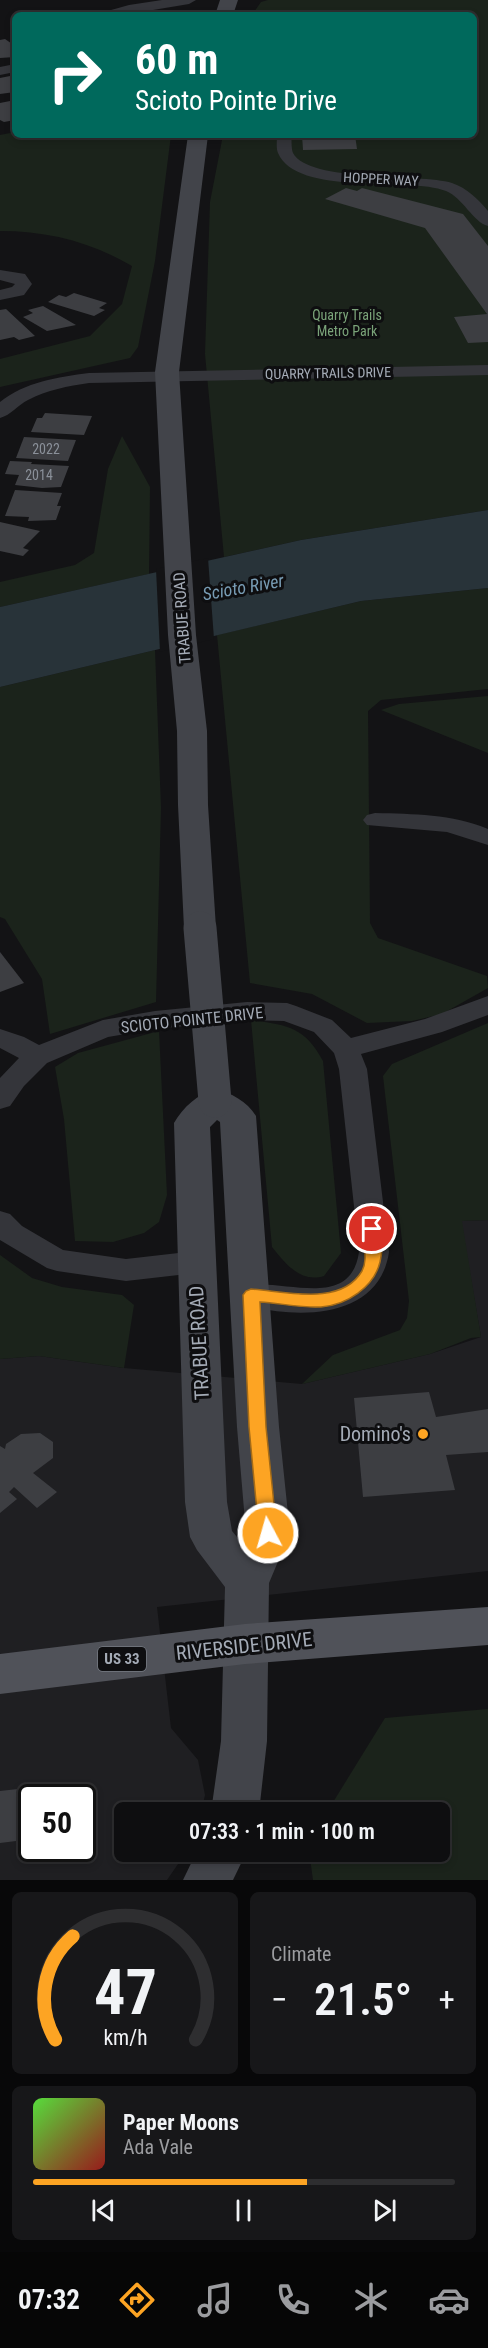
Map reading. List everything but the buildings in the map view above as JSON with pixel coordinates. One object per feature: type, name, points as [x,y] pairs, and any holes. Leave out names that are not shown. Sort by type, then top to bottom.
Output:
[{"type":"main road","name":"TRABUE ROAD","points":[[198,138],[167,375],[182,635],[192,731],[193,805],[200,928],[215,1101],[192,1123],[196,1262],[206,1502],[212,1537],[247,1583]]},
{"type":"main road","points":[[215,1101],[237,1116],[251,1295],[258,1427],[268,1533],[247,1583],[244,1644],[244,1741],[235,1802]]},
{"type":"main road","name":"RIVERSIDE DRIVE","points":[[0,1674],[244,1644],[488,1626]]},
{"type":"main road","points":[[207,1880],[217,1862]]},
{"type":"street","points":[[119,12],[189,0]]},
{"type":"street","name":"HOPPER WAY","points":[[284,138],[286,155],[298,166],[327,176],[427,182],[448,186],[466,196],[488,221]]},
{"type":"street","points":[[0,275],[19,278],[24,284],[18,291],[0,294]]},
{"type":"street","name":"QUARRY TRAILS DRIVE","points":[[0,412],[22,396],[60,383],[89,378],[488,369]]},
{"type":"street","points":[[375,820],[434,821],[464,827],[488,838]]},
{"type":"street","points":[[346,1050],[433,1026],[488,1005]]},
{"type":"street","name":"SCIOTO POINTE DRIVE","points":[[0,1099],[14,1079],[37,1056],[103,1029],[155,1020],[247,1011],[287,1012],[323,1026],[346,1050],[353,1069],[374,1252],[369,1274],[350,1292],[322,1301],[251,1295]]},
{"type":"street","points":[[0,1038],[15,1043],[37,1056]]},
{"type":"street","points":[[0,1222],[12,1234],[57,1260],[126,1270],[196,1262]]},
{"type":"shaded area","points":[[488,1220],[488,1571],[157,1607],[171,1728],[198,1760],[205,1795],[203,1802],[114,1802],[114,1862],[179,1862],[167,1880],[0,1880],[0,1359],[39,1356],[124,1368],[302,1384],[430,1354],[481,1337],[461,1221]]},
{"type":"green space","name":"Quarry Trails Metro Park","points":[[268,0],[488,0],[488,510],[301,540],[224,557],[205,354],[210,202],[222,138],[477,138],[477,12],[254,12],[261,2]]},
{"type":"green space","points":[[12,133],[12,138],[171,138],[155,261],[138,347],[130,358],[0,387],[0,359],[90,336],[122,304],[132,266],[85,244],[35,233],[0,231],[0,135]]},
{"type":"green space","points":[[122,436],[150,487],[149,574],[0,607],[0,582],[75,565],[94,553],[108,469]]},
{"type":"green space","points":[[488,588],[488,689],[381,700],[368,711],[370,923],[378,938],[487,976],[488,988],[442,1014],[412,1021],[367,1023],[312,994],[250,983],[217,635],[361,601]]},
{"type":"green space","points":[[155,650],[161,808],[156,1002],[50,1034],[42,979],[5,919],[0,917],[0,687]]},
{"type":"green space","points":[[488,696],[488,753],[381,710],[399,704]]},
{"type":"green space","points":[[251,1020],[285,1026],[302,1034],[323,1061],[341,1253],[324,1276],[308,1277],[301,1274],[288,1265],[272,1247]]},
{"type":"green space","points":[[488,1023],[488,1220],[462,1221],[481,1337],[471,1338],[430,1354],[302,1384],[333,1355],[400,1330],[407,1318],[409,1301],[383,1076],[392,1064]]},
{"type":"green space","points":[[159,1031],[167,1195],[159,1222],[144,1233],[113,1242],[75,1241],[64,1119],[55,1067],[78,1053]]},
{"type":"green space","points":[[0,1255],[32,1278],[62,1287],[122,1295],[134,1305],[124,1368],[39,1356],[0,1359]]},
{"type":"green space","points":[[488,1709],[488,1880],[313,1880],[311,1862],[450,1862],[450,1802],[333,1802],[385,1718]]},
{"type":"water","name":"Scioto River","points":[[488,510],[488,588],[361,601],[0,687],[0,607],[301,540]]},
{"type":"pier","points":[[208,558],[214,639],[160,652],[156,569]]},
{"type":"place","name":"Domino's","points":[[423,1434]]},
{"type":"route","points":[[268,1533],[258,1427],[251,1295],[322,1301],[350,1292],[369,1274],[374,1252],[372,1229]]}]
